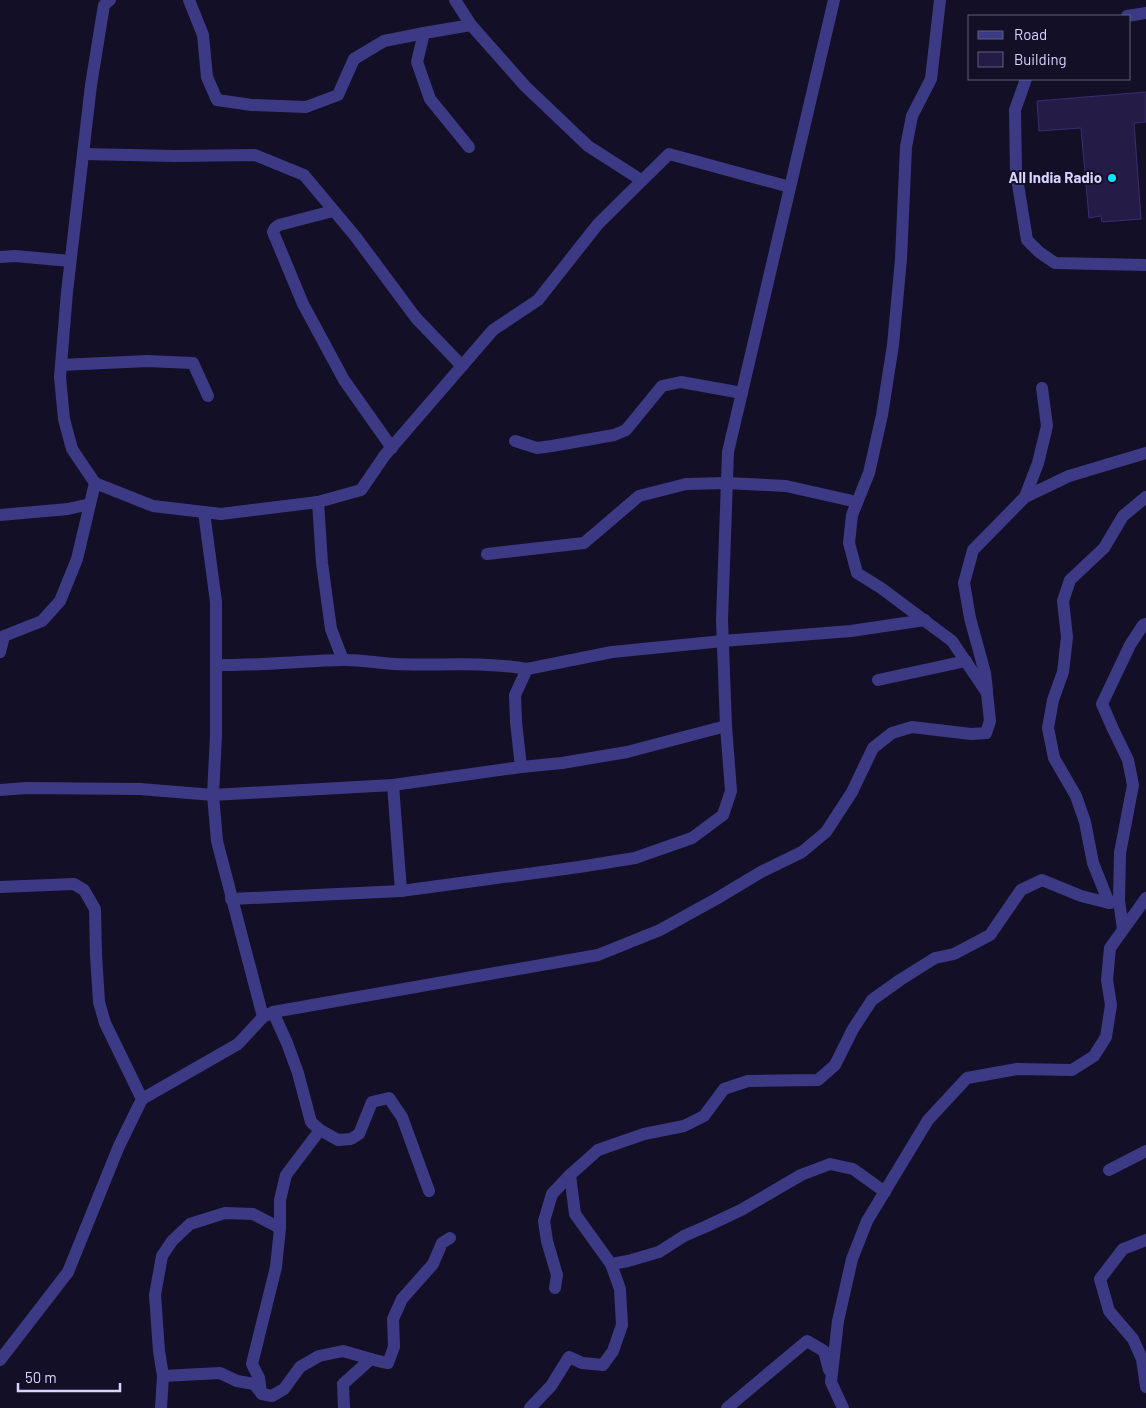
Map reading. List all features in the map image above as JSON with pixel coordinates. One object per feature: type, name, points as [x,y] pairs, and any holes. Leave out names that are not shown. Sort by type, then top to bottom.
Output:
[{"type":"street","points":[[110,0],[104,5],[91,85],[70,261],[60,376],[64,419],[72,449],[95,483],[153,506],[221,514],[318,502],[361,490],[392,448],[493,330],[538,300],[598,224],[669,154],[790,187]]},
{"type":"street","points":[[189,0],[202,34],[207,77],[217,100],[252,105],[306,107],[338,95],[354,59],[384,41],[471,25]]},
{"type":"street","points":[[454,0],[471,25],[524,86],[588,146],[641,180]]},
{"type":"street","points":[[231,899],[401,891],[635,858],[692,838],[723,815],[731,791],[726,726],[722,620],[728,452],[834,0]]},
{"type":"street","points":[[940,0],[931,78],[912,116],[906,147],[901,259],[893,344],[882,415],[869,473],[852,515],[849,543],[857,573],[952,641],[987,693]]},
{"type":"street","points":[[1131,15],[1146,13]]},
{"type":"street","points":[[424,33],[417,62],[430,99],[469,147]]},
{"type":"street","points":[[1026,80],[1015,110],[1015,119],[1016,172],[1026,240],[1055,263],[1146,265]]},
{"type":"street","points":[[83,154],[255,155],[304,175],[355,236],[416,318],[462,366]]},
{"type":"street","points":[[333,211],[279,225],[273,232],[303,304],[344,380],[392,448]]},
{"type":"street","points":[[0,257],[15,256],[70,261]]},
{"type":"street","points":[[60,365],[147,361],[193,363],[208,396]]},
{"type":"street","points":[[515,441],[537,448],[614,435],[626,430],[662,386],[681,382],[742,393]]},
{"type":"street","points":[[1025,496],[1038,463],[1047,426],[1042,388]]},
{"type":"street","points":[[0,1360],[68,1272],[119,1146],[142,1099],[238,1044],[268,1014],[598,955],[660,930],[716,900],[761,872],[802,852],[826,832],[852,792],[873,748],[892,733],[912,727],[971,734],[986,733],[990,721],[985,673],[970,618],[964,583],[973,550],[1025,496],[1069,476],[1146,453]]},
{"type":"street","points":[[487,554],[584,543],[639,496],[686,484],[727,482],[786,486],[857,502]]},
{"type":"street","points":[[0,652],[2,635],[42,621],[60,601],[77,559],[95,483]]},
{"type":"street","points":[[1124,929],[1114,902],[1093,863],[1085,822],[1076,796],[1054,758],[1048,728],[1053,700],[1063,672],[1067,637],[1063,601],[1070,580],[1104,548],[1123,516],[1146,497]]},
{"type":"street","points":[[318,502],[322,563],[330,629],[344,660]]},
{"type":"street","points":[[0,515],[68,509],[90,504]]},
{"type":"street","points":[[204,512],[216,602],[216,735],[213,795],[216,841],[231,899],[268,1014],[287,1043],[298,1073],[311,1122],[320,1130],[338,1140],[351,1139],[359,1134],[372,1102],[389,1098],[402,1117],[429,1191]]},
{"type":"street","points":[[216,665],[235,666],[344,660],[394,664],[504,665],[527,669],[612,652],[723,640],[851,631],[925,620]]},
{"type":"street","points":[[1114,902],[1120,853],[1133,785],[1128,760],[1102,704],[1130,644],[1143,625],[1146,624]]},
{"type":"street","points":[[878,680],[966,661]]},
{"type":"street","points":[[521,767],[515,694],[527,669]]},
{"type":"street","points":[[0,790],[26,788],[140,789],[213,795],[393,785],[562,763],[627,752],[726,726]]},
{"type":"street","points":[[393,785],[401,891]]},
{"type":"street","points":[[555,1288],[557,1275],[544,1221],[552,1194],[598,1150],[644,1134],[684,1126],[704,1116],[724,1089],[748,1081],[818,1080],[835,1064],[853,1029],[872,1000],[935,958],[954,954],[990,935],[1021,890],[1042,880],[1081,896],[1114,902]]},
{"type":"street","points":[[0,887],[74,884],[84,890],[89,897],[95,909],[99,1002],[105,1023],[142,1099]]},
{"type":"street","points":[[843,1408],[831,1382],[838,1321],[852,1259],[868,1221],[885,1192],[928,1120],[967,1078],[1017,1069],[1072,1070],[1094,1056],[1106,1037],[1111,1005],[1108,980],[1110,948],[1146,898]]},
{"type":"street","points":[[262,1394],[259,1378],[252,1364],[276,1267],[280,1228],[280,1200],[286,1175],[320,1130]]},
{"type":"street","points":[[1109,1170],[1146,1151]]},
{"type":"street","points":[[611,1264],[659,1252],[684,1236],[741,1210],[801,1175],[830,1164],[853,1169],[885,1192]]},
{"type":"street","points":[[530,1408],[551,1386],[569,1357],[582,1363],[603,1365],[613,1351],[622,1325],[620,1289],[611,1264],[574,1214],[570,1175]]},
{"type":"street","points":[[161,1408],[163,1376],[159,1351],[155,1295],[162,1256],[172,1241],[190,1224],[225,1213],[253,1214],[280,1228]]},
{"type":"street","points":[[163,1376],[220,1373],[237,1381],[254,1384],[262,1394],[272,1396],[284,1389],[300,1367],[319,1356],[343,1351],[388,1363],[394,1348],[394,1319],[402,1299],[433,1264],[442,1243],[450,1238]]},
{"type":"street","points":[[1146,1240],[1123,1249],[1100,1279],[1109,1311],[1133,1339],[1142,1359],[1146,1387]]},
{"type":"street","points":[[727,1408],[807,1341],[824,1351],[832,1377]]},
{"type":"street","points":[[344,1408],[343,1384],[371,1359]]},
{"type":"building","name":"All India Radio","points":[[1146,92],[1146,122],[1134,123],[1141,219],[1102,222],[1101,216],[1089,218],[1081,128],[1039,131],[1037,101]]},
{"type":"place","name":"All India Radio","points":[[1112,178]]}]
